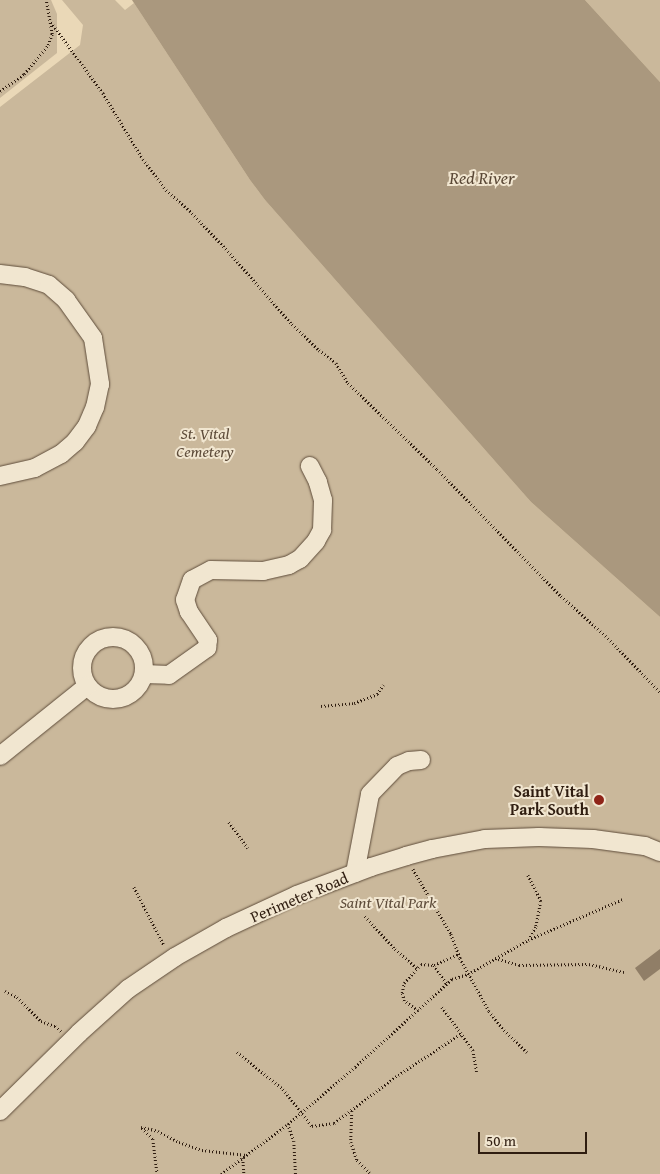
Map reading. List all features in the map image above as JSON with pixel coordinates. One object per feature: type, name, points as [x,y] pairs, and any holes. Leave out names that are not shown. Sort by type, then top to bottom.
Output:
[{"type":"street","points":[[0,274],[24,277],[49,285],[66,300],[93,338],[100,384],[95,407],[87,426],[75,442],[61,454],[35,468],[0,476]]},
{"type":"street","points":[[144,674],[169,675],[207,648],[208,640],[188,612],[185,600],[192,580],[211,570],[263,571],[289,565],[300,559],[316,541],[322,530],[324,500],[310,466]]},
{"type":"street","points":[[106,637],[127,639],[141,654],[144,674],[134,692],[114,699],[104,698],[87,686],[81,667],[83,656],[97,641],[106,637]]},
{"type":"street","points":[[0,756],[87,686]]},
{"type":"street","points":[[355,873],[370,794],[397,766],[409,761],[421,760]]},
{"type":"street","name":"Perimeter Road","points":[[0,1111],[71,1040],[128,989],[171,960],[226,928],[297,895],[406,856],[485,839],[539,837],[593,839],[645,846],[660,852]]},
{"type":"path","points":[[0,90],[24,74],[42,55],[52,34],[46,0]]},
{"type":"path","points":[[51,22],[103,93],[143,160],[166,190],[192,213],[292,324],[319,350],[336,363],[348,383],[424,456],[561,596],[608,638],[660,692]]},
{"type":"path","points":[[322,706],[354,703],[377,694],[383,684]]},
{"type":"path","points":[[229,822],[248,848]]},
{"type":"path","points":[[406,856],[454,940],[468,974],[489,1011],[504,1030],[527,1052]]},
{"type":"path","points":[[528,875],[542,901],[536,927],[528,940]]},
{"type":"path","points":[[134,887],[171,960]]},
{"type":"path","points":[[221,1174],[301,1114],[452,979],[468,974],[528,940],[622,899]]},
{"type":"path","points":[[365,916],[395,949],[417,968]]},
{"type":"path","points":[[418,1011],[404,1001],[402,993],[404,984],[421,964],[434,965],[459,954]]},
{"type":"path","points":[[495,958],[519,965],[589,964],[624,972]]},
{"type":"path","points":[[434,965],[447,984]]},
{"type":"path","points":[[5,991],[16,996],[41,1021],[55,1026],[71,1040]]},
{"type":"path","points":[[442,1007],[473,1050],[477,1072]]},
{"type":"path","points":[[237,1052],[283,1089],[312,1126],[334,1123],[398,1075],[462,1033]]},
{"type":"path","points":[[352,1111],[351,1142],[357,1160],[370,1173]]},
{"type":"path","points":[[288,1124],[294,1141],[296,1174]]},
{"type":"path","points":[[157,1174],[153,1139],[141,1127],[158,1130],[179,1142],[202,1150],[247,1155]]},
{"type":"path","points":[[243,1158],[244,1174]]},
{"type":"green space","points":[[0,0],[51,0],[57,14],[57,53],[0,98]]},
{"type":"green space","name":"Saint Vital Park","points":[[62,0],[115,0],[125,10],[134,3],[265,200],[531,502],[660,617],[660,1174],[0,1174],[0,107],[80,45],[83,25]]},
{"type":"green space","points":[[585,0],[660,0],[660,82]]},
{"type":"water","name":"Red River","points":[[132,0],[585,0],[660,82],[660,617],[531,502],[265,200]]},
{"type":"building","points":[[660,949],[660,969],[644,981],[635,968]]},
{"type":"place","name":"Saint Vital Park South","points":[[599,800]]},
{"type":"park label","name":"St. Vital Cemetery","points":[[205,442]]}]
